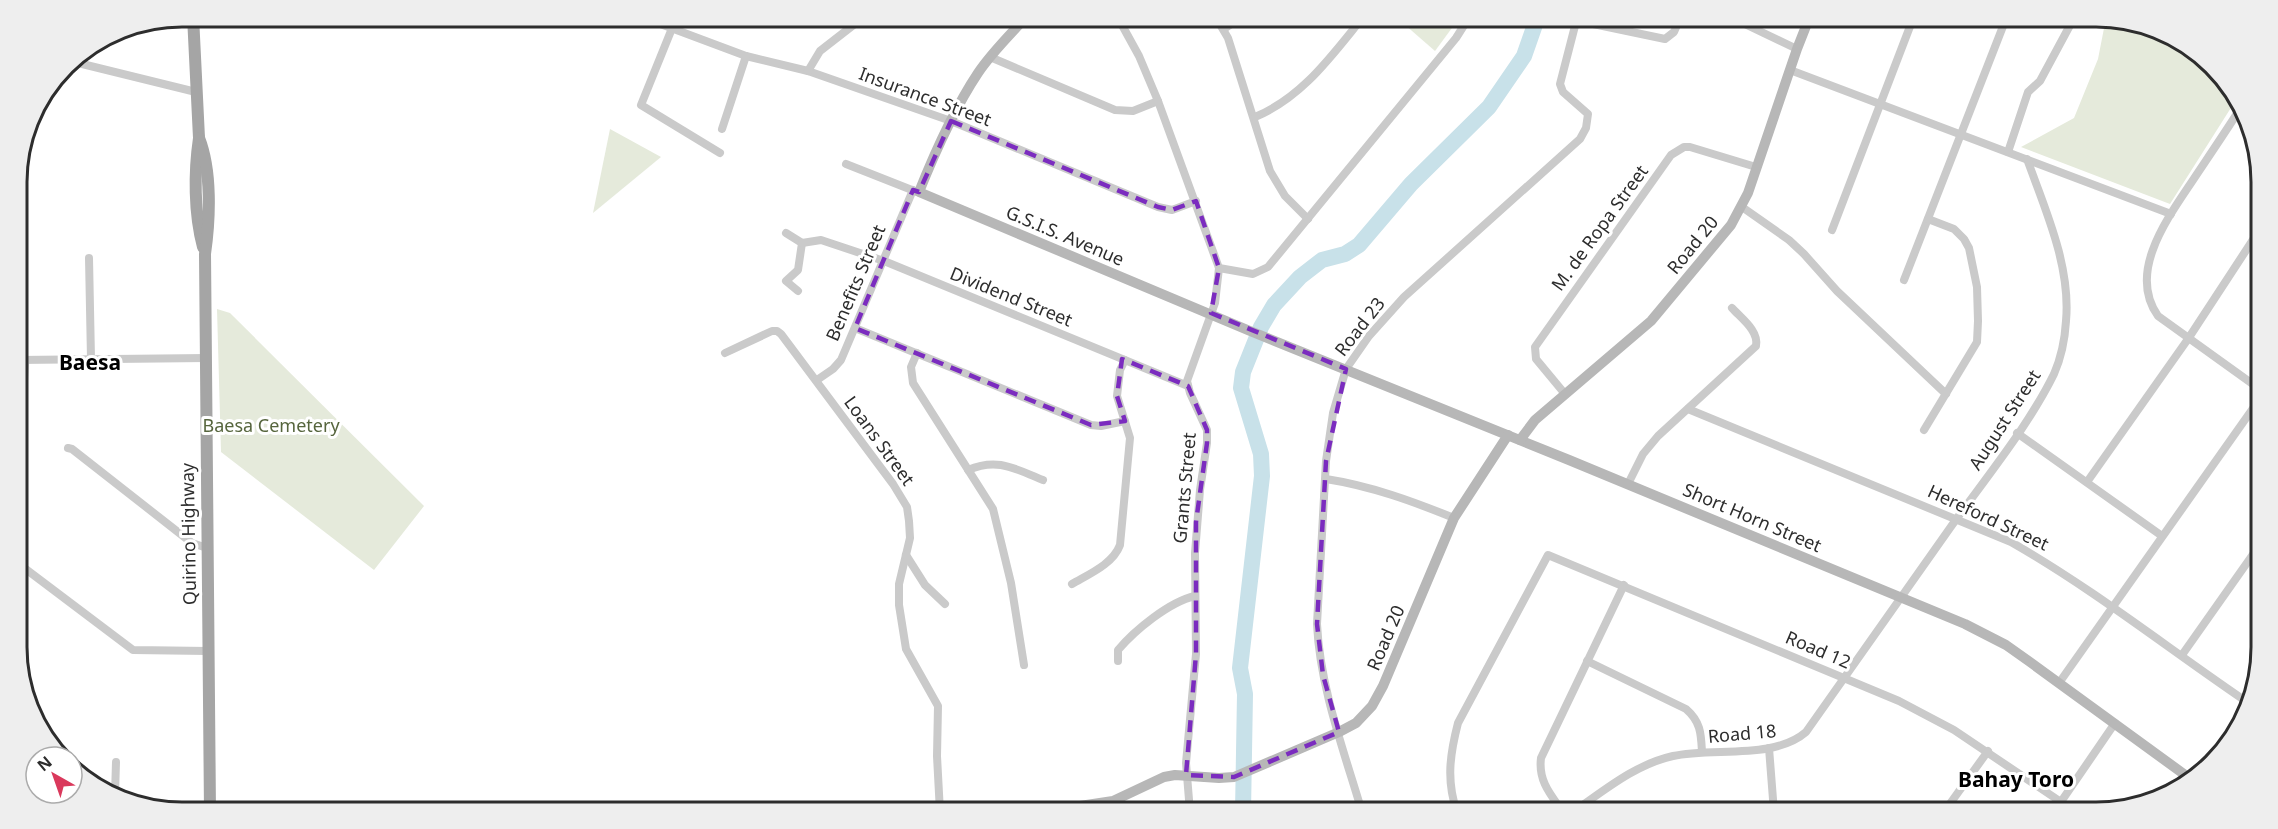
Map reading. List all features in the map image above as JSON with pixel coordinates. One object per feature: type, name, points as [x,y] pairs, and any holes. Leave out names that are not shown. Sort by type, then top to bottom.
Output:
[{"type":"main road","name":"Quirino Highway","points":[[193,27],[199,138],[206,155],[209,227],[205,254],[210,802]]},
{"type":"street","name":"Insurance Street","points":[[670,27],[746,56],[807,71],[951,121],[1158,207],[1172,210],[1196,201]]},
{"type":"street","points":[[807,71],[820,51],[851,27]]},
{"type":"street","name":"Benefits Street","points":[[817,380],[838,363],[916,191],[971,84],[990,57],[1017,27]]},
{"type":"street","points":[[1123,27],[1139,56],[1158,101],[1219,268],[1217,291],[1189,376],[1188,386]]},
{"type":"street","points":[[1227,27],[1224,29],[1255,117],[1270,171],[1285,196],[1308,219]]},
{"type":"street","points":[[1255,117],[1297,93],[1355,27]]},
{"type":"street","points":[[1219,268],[1253,274],[1265,269],[1453,43],[1463,27]]},
{"type":"street","name":"Road 23","points":[[1359,802],[1323,675],[1318,644],[1317,624],[1326,461],[1333,413],[1346,369],[1368,336],[1404,297],[1580,139],[1586,128],[1588,114],[1563,92],[1560,84],[1575,27]]},
{"type":"street","points":[[1602,27],[1665,39],[1674,32],[1676,27]]},
{"type":"street","points":[[1751,27],[1797,49]]},
{"type":"street","name":"Road 20","points":[[1520,440],[1535,420],[1651,321],[1699,265],[1742,207],[1806,27]]},
{"type":"street","points":[[1832,230],[1910,27]]},
{"type":"street","points":[[1904,280],[2003,27]]},
{"type":"street","points":[[2011,153],[2028,92],[2040,81],[2069,27]]},
{"type":"street","points":[[673,28],[641,105],[720,153]]},
{"type":"street","points":[[722,129],[746,56]]},
{"type":"street","points":[[990,57],[1115,110],[1132,111],[1158,101]]},
{"type":"street","points":[[82,64],[196,92]]},
{"type":"street","points":[[1790,69],[2170,214]]},
{"type":"street","points":[[2236,116],[2170,214],[2151,258],[2147,291],[2158,316],[2251,383]]},
{"type":"street","name":"M. de Ropa Street","points":[[1565,394],[1536,359],[1535,347],[1671,154],[1684,147],[1690,147],[1756,167]]},
{"type":"street","name":"August Street","points":[[1958,518],[2017,433],[2054,373],[2063,340],[2067,304],[2065,280],[2057,248],[2027,159]]},
{"type":"street","name":"G.S.I.S. Avenue","points":[[846,164],[1271,338]]},
{"type":"street","points":[[1742,207],[1789,240],[1837,291],[1946,394]]},
{"type":"street","points":[[1924,430],[1977,342],[1977,287],[1969,248],[1954,229],[1928,219]]},
{"type":"street","points":[[786,232],[802,243],[798,270],[786,281],[798,291]]},
{"type":"street","name":"Dividend Street","points":[[802,243],[821,240],[884,261],[1188,386]]},
{"type":"street","points":[[2087,482],[2188,339],[2251,243]]},
{"type":"street","points":[[89,258],[91,359]]},
{"type":"street","points":[[1628,484],[1649,446],[1756,346],[1755,333],[1732,308]]},
{"type":"street","points":[[855,328],[1091,425],[1101,426],[1125,421]]},
{"type":"street","name":"Loans Street","points":[[725,353],[777,331],[817,380],[901,495],[907,507],[910,538],[899,584],[899,604],[902,629],[909,655],[939,706],[940,802]]},
{"type":"street","name":"Short Horn Street","points":[[1271,338],[1965,624],[1991,637],[2059,683],[2184,774]]},
{"type":"street","points":[[916,353],[911,367],[913,383],[993,509],[1011,583],[1024,665]]},
{"type":"street","points":[[27,360],[207,358]]},
{"type":"street","points":[[1072,585],[1111,559],[1117,553],[1120,545],[1130,438],[1118,396],[1117,384],[1125,360]]},
{"type":"street","name":"Grants Street","points":[[1188,386],[1207,430],[1206,456],[1196,522],[1196,654],[1186,775],[1189,802]]},
{"type":"street","name":"Hereford Street","points":[[1688,409],[1791,453],[1958,518],[2011,542],[2048,563],[2113,606],[2242,698]]},
{"type":"street","points":[[2059,683],[2251,411]]},
{"type":"street","points":[[2017,433],[2163,536]]},
{"type":"street","name":"Road 20","points":[[1186,775],[1234,777],[1339,732],[1364,716],[1378,696],[1454,518],[1508,435]]},
{"type":"street","points":[[68,448],[192,543],[207,548]]},
{"type":"street","points":[[968,470],[992,463],[1043,480]]},
{"type":"street","points":[[1326,479],[1387,492],[1454,518]]},
{"type":"street","name":"Road 18","points":[[1588,802],[1626,775],[1672,756],[1769,748],[1789,744],[1806,732],[1958,518]]},
{"type":"street","points":[[906,555],[925,585],[945,604]]},
{"type":"street","name":"Road 12","points":[[1453,802],[1449,778],[1451,751],[1458,723],[1548,555],[1845,678],[1949,726],[2061,802]]},
{"type":"street","points":[[2182,655],[2251,557]]},
{"type":"street","points":[[27,570],[133,650],[208,651]]},
{"type":"street","points":[[1556,802],[1544,784],[1540,767],[1545,749],[1624,585]]},
{"type":"street","points":[[1118,661],[1116,650],[1174,603],[1195,596]]},
{"type":"street","points":[[1587,661],[1686,709],[1695,717],[1700,726],[1702,752]]},
{"type":"street","points":[[2061,802],[2115,723]]},
{"type":"street","points":[[1769,748],[1773,802]]},
{"type":"street","points":[[1951,802],[1988,751]]},
{"type":"street","points":[[115,787],[116,762]]},
{"type":"street","points":[[1106,802],[1125,798],[1164,777],[1186,775]]},
{"type":"highlighted area","points":[[951,121],[1158,207],[1172,210],[1196,201],[1219,268],[1211,313],[1346,369],[1326,461],[1317,624],[1323,675],[1339,732],[1234,777],[1186,775],[1196,654],[1196,522],[1207,443],[1207,430],[1188,386],[1122,359],[1117,396],[1125,421],[1091,425],[855,328],[913,190],[919,192]]},
{"type":"green space","points":[[1407,27],[1453,27],[1435,51]]},
{"type":"green space","points":[[2104,27],[2146,35],[2174,48],[2206,72],[2230,104],[2231,107],[2170,204],[2021,147],[2074,118],[2098,59]]},
{"type":"green space","points":[[610,129],[661,157],[593,213]]},
{"type":"green space","name":"Baesa Cemetery","points":[[217,309],[230,313],[424,506],[374,570],[221,452]]},
{"type":"waterway","points":[[1243,802],[1245,694],[1240,668],[1262,476],[1261,454],[1241,388],[1243,372],[1261,327],[1274,305],[1300,277],[1322,260],[1345,254],[1359,245],[1411,184],[1489,107],[1524,56],[1534,27]]},
{"type":"district","name":"Baesa","points":[[90,363]]},
{"type":"district","name":"Bahay Toro","points":[[2016,780]]}]
